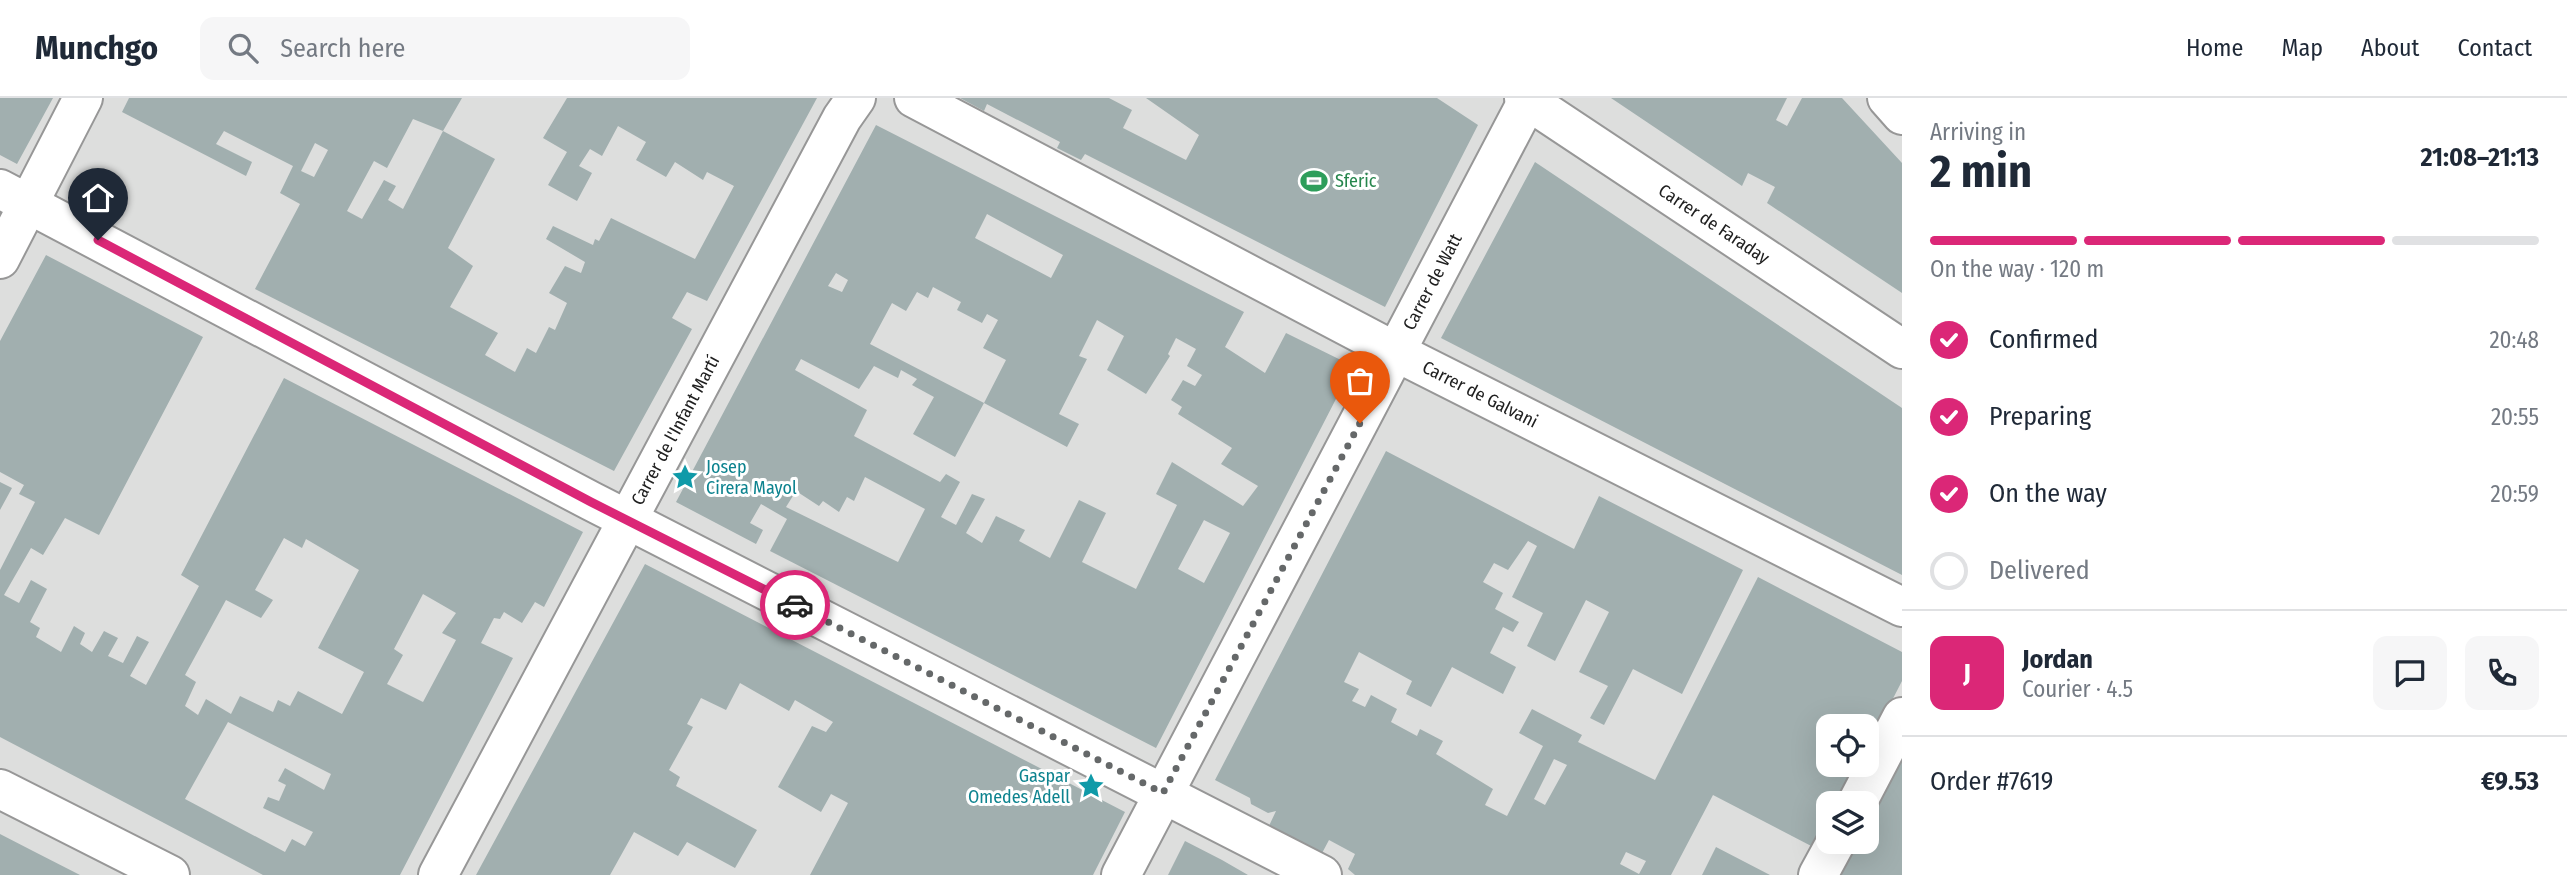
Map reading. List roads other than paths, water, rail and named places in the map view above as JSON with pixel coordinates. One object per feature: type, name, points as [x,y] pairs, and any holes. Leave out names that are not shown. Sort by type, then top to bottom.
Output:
[{"type":"street","points":[[0,259],[15,196],[83,98]]},
{"type":"street","name":"Carrer de l'Infant Martí","points":[[438,875],[842,118],[856,98]]},
{"type":"street","name":"Carrer de Galvani","points":[[914,98],[1398,353],[1902,607]]},
{"type":"street","points":[[1887,98],[1902,115]]},
{"type":"street","name":"Carrer de Watt","points":[[1121,875],[1398,353],[1527,99]]},
{"type":"street","name":"Carrer de Faraday","points":[[1527,99],[1902,349]]},
{"type":"street","points":[[15,196],[628,520],[1322,875]]},
{"type":"street","points":[[1863,791],[1902,718]]},
{"type":"street","points":[[0,789],[170,875]]},
{"type":"street","points":[[1818,875],[1829,854]]},
{"type":"place","name":"Sferic","points":[[1314,181]]},
{"type":"place","name":"Josep Cirera Mayol","points":[[685,477]]},
{"type":"place","name":"Gaspar Omedes Adell","points":[[1091,786]]}]
